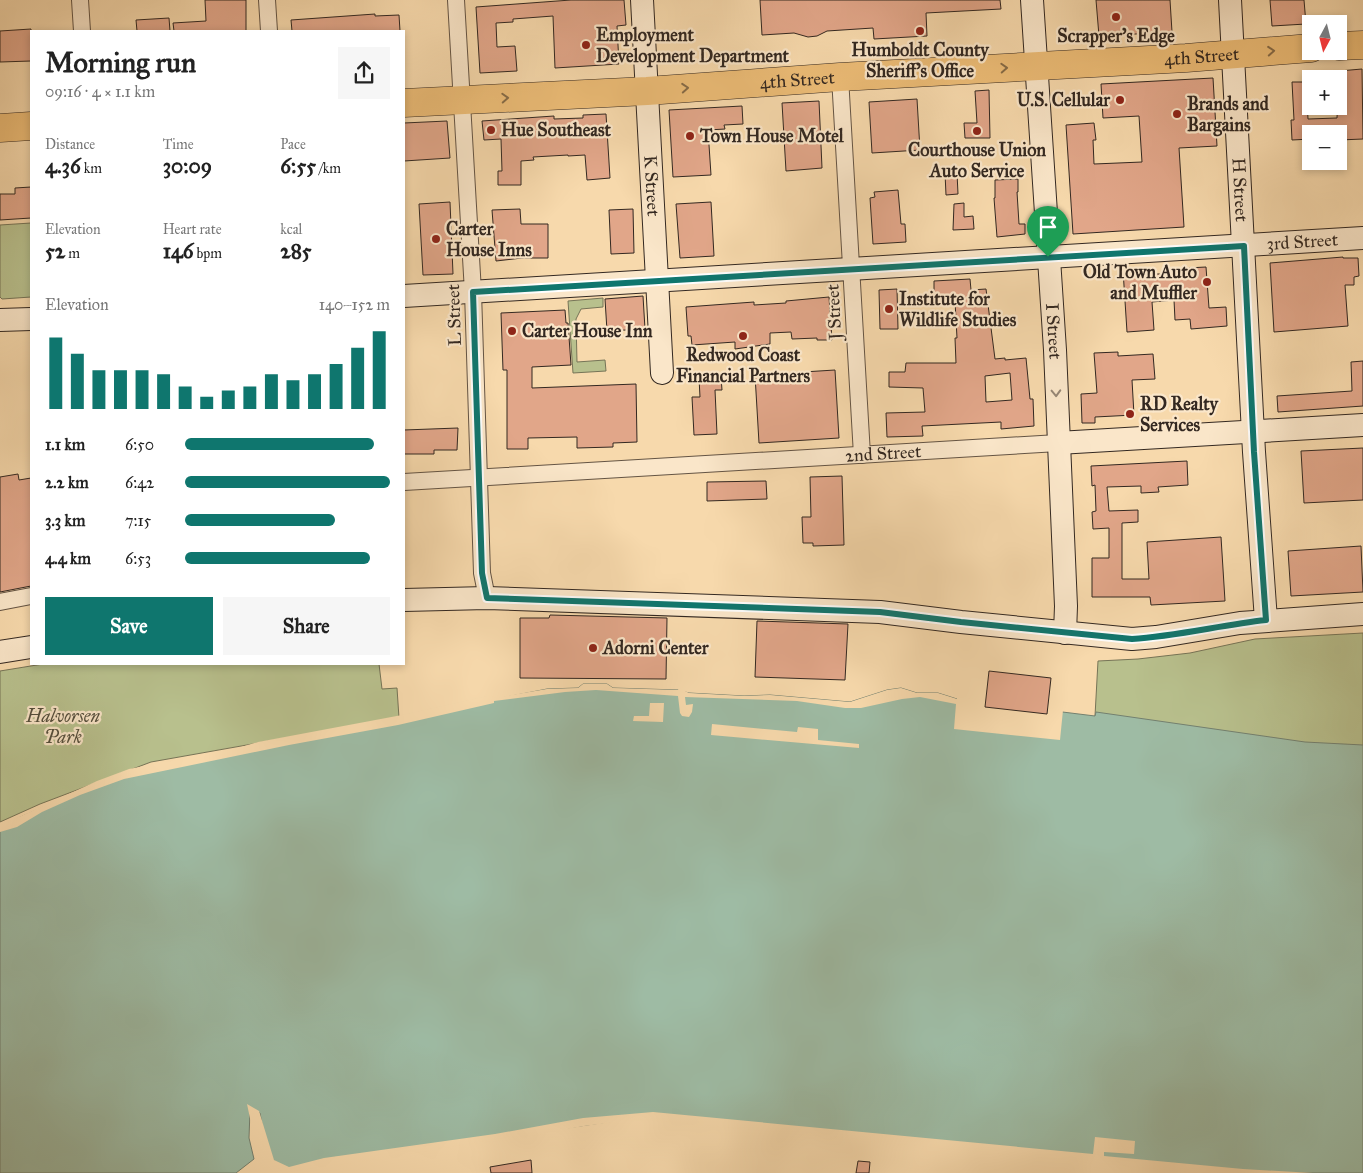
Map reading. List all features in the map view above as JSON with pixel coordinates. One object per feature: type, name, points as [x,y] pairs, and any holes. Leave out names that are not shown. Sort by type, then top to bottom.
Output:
[{"type":"highway","points":[[1348,46],[1363,45]]},
{"type":"highway","name":"4th Street","points":[[405,103],[646,91],[840,77],[1186,58],[1302,49]]},
{"type":"highway","points":[[0,128],[30,126]]},
{"type":"street","points":[[80,0],[82,30]]},
{"type":"street","points":[[267,0],[269,30]]},
{"type":"street","name":"L Street","points":[[456,0],[473,292],[482,573],[487,598]]},
{"type":"street","name":"K Street","points":[[642,0],[662,373]]},
{"type":"street","name":"I Street","points":[[1032,0],[1055,350],[1065,634]]},
{"type":"street","name":"H Street","points":[[1230,0],[1253,432],[1266,620]]},
{"type":"street","name":"J Street","points":[[840,77],[862,455]]},
{"type":"street","name":"3rd Street","points":[[405,296],[1363,238]]},
{"type":"street","points":[[0,320],[30,318]]},
{"type":"street","name":"2nd Street","points":[[405,482],[1363,425]]},
{"type":"street","points":[[0,602],[30,596]]},
{"type":"street","points":[[405,600],[487,598],[880,612],[1065,634],[1132,639],[1266,620],[1363,614]]},
{"type":"street","points":[[0,652],[30,647]]},
{"type":"green space","points":[[30,223],[30,297],[2,299],[0,297],[0,225]]},
{"type":"green space","points":[[603,298],[603,307],[581,309],[576,319],[577,362],[605,360],[606,371],[573,373],[568,301]]},
{"type":"green space","points":[[1363,633],[1363,787],[1095,716],[1098,661],[1190,653],[1255,639]]},
{"type":"green space","name":"Halvorsen Park","points":[[37,665],[379,665],[382,689],[397,688],[399,718],[151,762],[40,804],[0,822],[0,671]]},
{"type":"shaded area","points":[[583,684],[607,684],[613,688],[678,690],[689,693],[744,696],[770,695],[850,702],[887,690],[901,688],[917,693],[938,693],[957,699],[1095,716],[1096,712],[1305,742],[1363,745],[1363,1173],[1221,1173],[641,1117],[282,1170],[267,1153],[260,1113],[250,1110],[249,1138],[254,1159],[236,1173],[0,1173],[0,826],[121,773],[547,689],[578,688]]},
{"type":"pier","points":[[583,684],[607,684],[613,688],[678,690],[679,688],[689,693],[744,696],[770,695],[850,702],[887,690],[901,688],[917,693],[938,693],[957,699],[957,697],[1063,710],[1060,740],[954,729],[956,704],[920,697],[861,708],[845,708],[797,701],[685,697],[686,705],[693,704],[689,717],[682,716],[680,713],[678,696],[596,690],[565,692],[494,701],[494,703],[398,725],[124,779],[80,795],[42,812],[17,827],[0,832],[0,823],[21,816],[97,781],[129,769],[402,715],[492,695],[494,698],[547,689],[578,688]]},
{"type":"pier","points":[[650,703],[664,703],[663,722],[633,721],[634,716],[649,716]]},
{"type":"pier","points":[[712,724],[797,732],[798,727],[818,729],[818,740],[859,744],[859,748],[711,735]]},
{"type":"pier","points":[[247,1104],[259,1111],[274,1160],[289,1167],[324,1158],[495,1134],[583,1118],[653,1112],[1093,1154],[1095,1137],[1135,1141],[1134,1154],[1104,1152],[1104,1156],[1243,1169],[1313,1173],[1196,1173],[641,1119],[584,1126],[503,1141],[480,1142],[282,1173],[265,1155],[257,1115],[252,1113],[252,1128]]},
{"type":"building","points":[[205,0],[246,0],[246,30],[174,30],[173,23],[206,21]]},
{"type":"building","name":"Employment Development Department","points":[[571,0],[624,0],[626,25],[617,26],[619,64],[555,68],[553,16],[513,19],[513,22],[496,23],[497,47],[515,46],[517,71],[480,73],[476,7]]},
{"type":"building","points":[[760,0],[1000,0],[1001,9],[926,13],[927,36],[874,39],[873,28],[827,31],[817,36],[808,37],[794,33],[762,35]]},
{"type":"building","points":[[1096,0],[1170,0],[1172,32],[1099,36]]},
{"type":"building","points":[[1270,0],[1304,0],[1305,15],[1302,15],[1302,24],[1272,26]]},
{"type":"building","points":[[375,14],[375,16],[399,15],[400,30],[292,30],[291,20]]},
{"type":"building","points":[[169,18],[170,30],[137,30],[136,20]]},
{"type":"building","points":[[31,29],[30,61],[0,62],[0,31]]},
{"type":"building","points":[[1362,69],[1363,139],[1347,140],[1347,125],[1302,125],[1302,139],[1292,140],[1291,120],[1294,120],[1292,82],[1302,82],[1302,115],[1308,115],[1308,119],[1337,118],[1337,115],[1347,115],[1347,70]]},
{"type":"building","points":[[1213,78],[1217,146],[1179,148],[1184,227],[1073,234],[1066,125],[1094,123],[1096,140],[1093,140],[1094,164],[1142,162],[1139,116],[1103,118],[1101,84]]},
{"type":"building","points":[[989,90],[990,138],[965,138],[964,123],[977,123],[975,91]]},
{"type":"building","points":[[917,99],[920,150],[872,153],[869,102]]},
{"type":"building","points":[[819,101],[822,168],[786,171],[782,103]]},
{"type":"building","name":"Town House Motel","points":[[742,106],[743,124],[724,125],[725,129],[708,130],[711,175],[673,177],[669,110]]},
{"type":"building","points":[[606,114],[610,178],[587,180],[585,155],[533,157],[534,160],[521,161],[521,185],[498,185],[498,171],[502,171],[501,139],[484,140],[482,121],[554,116],[554,119],[583,118],[583,115]]},
{"type":"building","points":[[447,121],[450,158],[405,161],[405,123]]},
{"type":"building","points":[[945,173],[957,173],[958,194],[946,195]]},
{"type":"building","points":[[1018,179],[1019,224],[1025,224],[1025,234],[997,237],[994,198],[995,180]]},
{"type":"building","points":[[30,187],[30,218],[0,220],[0,194],[15,194],[15,188]]},
{"type":"building","points":[[898,190],[901,224],[905,224],[906,242],[873,244],[870,198],[875,197],[874,192]]},
{"type":"building","name":"Carter House Inns","points":[[450,202],[453,274],[423,275],[419,204]]},
{"type":"building","points":[[711,202],[714,256],[680,258],[676,204]]},
{"type":"building","points":[[964,203],[964,217],[973,216],[974,229],[953,230],[954,204]]},
{"type":"building","points":[[520,209],[521,224],[548,224],[548,258],[496,261],[492,210]]},
{"type":"building","points":[[633,209],[634,253],[611,254],[609,210]]},
{"type":"building","points":[[1343,257],[1358,258],[1359,276],[1354,277],[1354,285],[1345,285],[1348,326],[1274,332],[1270,263]]},
{"type":"building","points":[[1206,267],[1209,308],[1226,307],[1227,326],[1191,329],[1190,319],[1175,320],[1174,300],[1152,302],[1154,330],[1127,332],[1123,270],[1150,269],[1150,274],[1166,274],[1187,273],[1187,268]]},
{"type":"building","points":[[970,279],[971,290],[986,289],[995,359],[1026,358],[1030,399],[1033,399],[1034,426],[1001,429],[1001,422],[922,426],[923,436],[887,437],[886,413],[925,412],[923,388],[889,387],[889,372],[905,372],[906,363],[956,363],[955,301],[934,302],[934,281]],"holes":[[[1010,373],[1012,400],[986,402],[985,376]]]},
{"type":"building","name":"Institute for Wildlife Studies","points":[[897,289],[898,329],[880,329],[879,290]]},
{"type":"building","points":[[643,296],[645,329],[607,331],[605,299]]},
{"type":"building","points":[[829,297],[832,340],[817,340],[817,338],[792,339],[791,332],[770,333],[770,344],[735,349],[735,342],[692,345],[691,336],[688,336],[686,307],[754,302],[754,305],[786,303],[786,301]]},
{"type":"building","points":[[565,310],[566,323],[568,323],[571,365],[532,367],[532,388],[636,384],[637,442],[613,443],[613,447],[577,448],[577,437],[528,438],[528,449],[507,449],[507,370],[503,370],[501,313]]},
{"type":"building","points":[[1118,352],[1118,356],[1153,354],[1155,379],[1132,380],[1134,415],[1095,417],[1095,423],[1082,423],[1081,394],[1097,393],[1094,353]]},
{"type":"building","points":[[1363,361],[1363,406],[1278,412],[1277,396],[1352,391],[1351,362]]},
{"type":"building","points":[[835,370],[839,438],[759,443],[755,375]]},
{"type":"building","points":[[721,377],[722,390],[715,390],[717,434],[694,435],[692,397],[700,397],[699,378]]},
{"type":"building","points":[[458,428],[457,450],[434,450],[434,454],[405,454],[405,430]]},
{"type":"building","points":[[1363,448],[1363,500],[1304,503],[1301,451]]},
{"type":"building","points":[[1187,461],[1188,485],[1158,487],[1159,492],[1141,493],[1141,486],[1107,487],[1109,511],[1138,510],[1138,522],[1122,523],[1122,579],[1149,579],[1147,542],[1221,537],[1225,601],[1151,605],[1150,597],[1092,597],[1092,558],[1109,558],[1109,528],[1093,529],[1092,512],[1096,511],[1095,485],[1092,486],[1091,466]]},
{"type":"building","points":[[18,474],[19,480],[30,478],[30,586],[0,592],[0,477]]},
{"type":"building","points":[[842,476],[844,545],[813,546],[813,543],[803,543],[802,517],[811,517],[810,477]]},
{"type":"building","points":[[766,481],[767,499],[707,501],[707,482]]},
{"type":"building","points":[[1361,546],[1363,592],[1291,596],[1288,551]]},
{"type":"building","name":"Adorni Center","points":[[550,615],[667,618],[666,679],[520,678],[520,618],[549,618]]},
{"type":"building","points":[[757,621],[848,624],[845,680],[755,677]]},
{"type":"building","points":[[989,671],[1051,678],[1047,714],[985,707]]},
{"type":"building","points":[[531,1160],[532,1173],[491,1173],[490,1167]]},
{"type":"building","points":[[858,1161],[870,1162],[869,1173],[856,1173]]},
{"type":"place","name":"Scrapper's Edge","points":[[1116,17]]},
{"type":"place","name":"Humboldt County Sheriff's Office","points":[[920,31]]},
{"type":"place","name":"Employment Development Department","points":[[586,45]]},
{"type":"place","name":"U.S. Cellular","points":[[1120,100]]},
{"type":"place","name":"Brands and Bargains","points":[[1177,114]]},
{"type":"place","name":"Hue Southeast","points":[[491,130]]},
{"type":"place","name":"Courthouse Union Auto Service","points":[[977,131]]},
{"type":"place","name":"Town House Motel","points":[[690,136]]},
{"type":"place","name":"Carter House Inns","points":[[436,239]]},
{"type":"place","name":"Old Town Auto and Muffler","points":[[1207,282]]},
{"type":"place","name":"Institute for Wildlife Studies","points":[[889,309]]},
{"type":"place","name":"Carter House Inn","points":[[512,331]]},
{"type":"place","name":"Redwood Coast Financial Partners","points":[[743,336]]},
{"type":"place","name":"RD Realty Services","points":[[1130,414]]},
{"type":"place","name":"Adorni Center","points":[[593,648]]},
{"type":"route","points":[[1244,246],[1254,452],[1266,620],[1132,639],[1065,634],[880,612],[487,598],[482,573],[473,292],[1048,257],[1244,246]]}]
